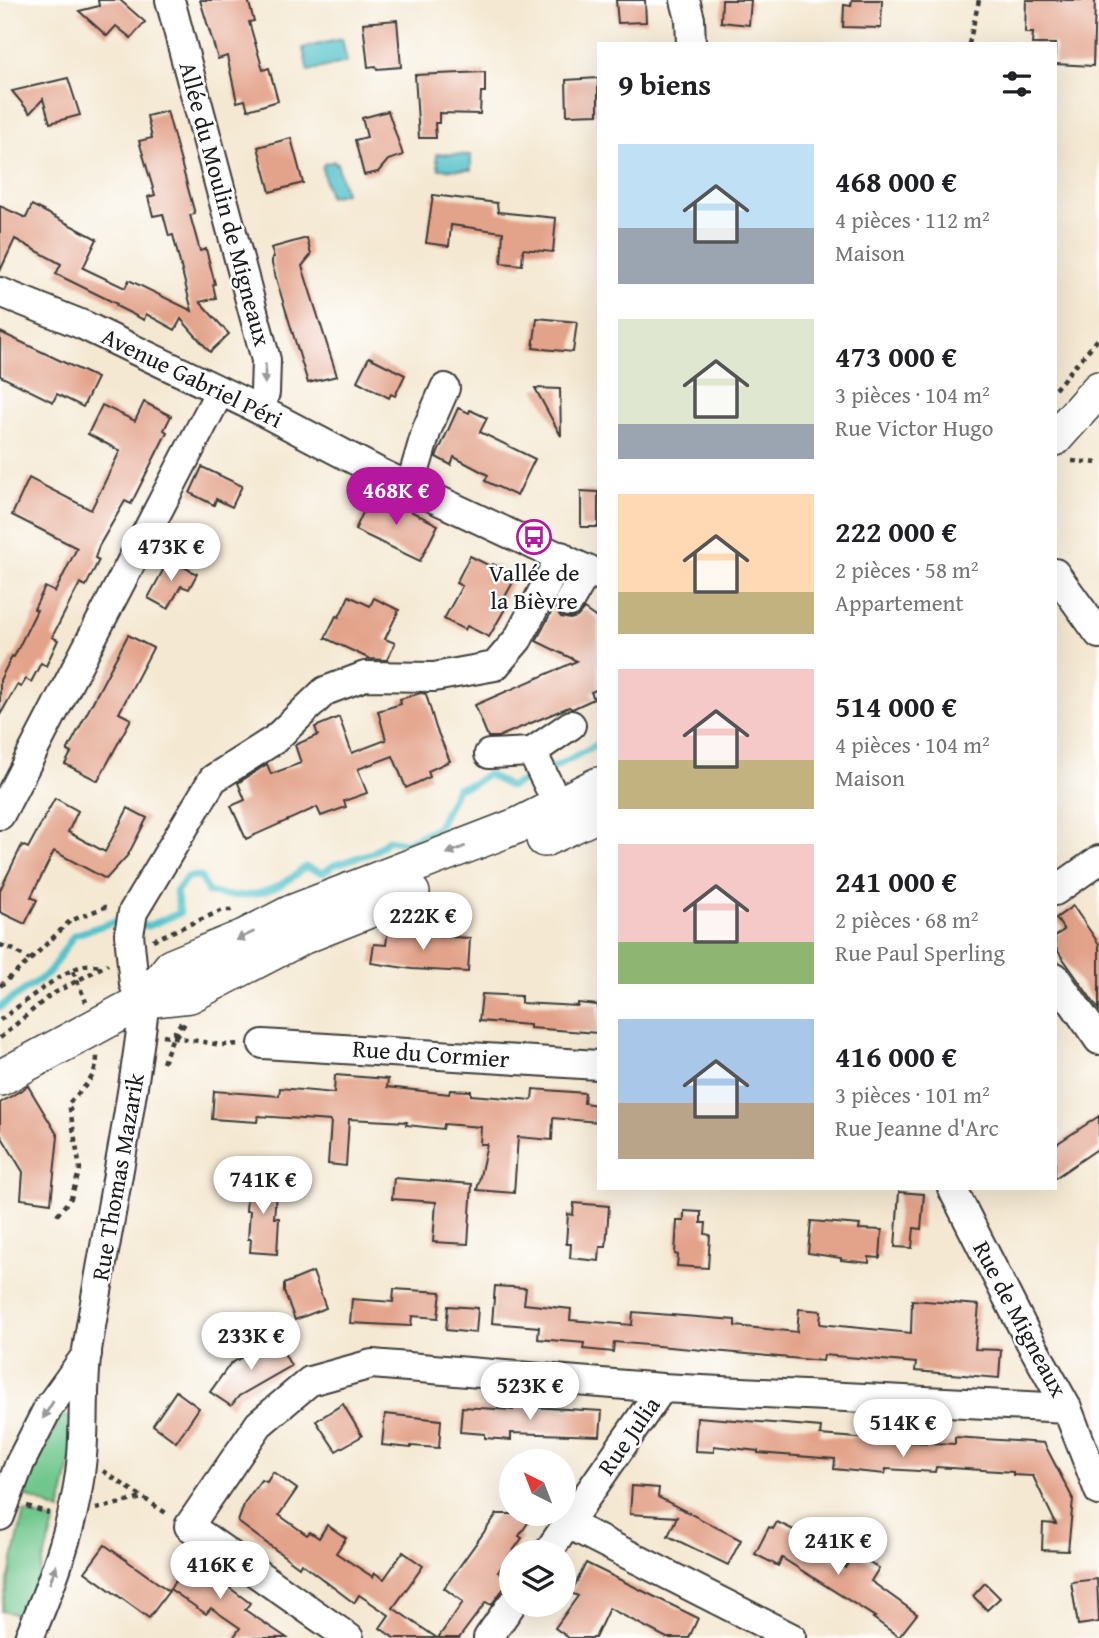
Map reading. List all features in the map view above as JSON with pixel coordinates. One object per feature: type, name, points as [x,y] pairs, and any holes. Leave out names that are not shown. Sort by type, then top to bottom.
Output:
[{"type":"main road","points":[[1057,436],[1099,388]]},
{"type":"main road","points":[[0,1078],[98,1042],[145,1000],[174,966],[244,937],[291,913],[420,865],[543,776],[597,785]]},
{"type":"main road","points":[[512,852],[531,833],[597,800]]},
{"type":"main road","points":[[145,1000],[190,995],[304,936],[512,852],[597,814]]},
{"type":"street","name":"Allée du Moulin de Migneaux","points":[[170,0],[266,360],[265,393],[258,409]]},
{"type":"street","points":[[685,0],[690,19],[691,42]]},
{"type":"street","name":"Avenue Gabriel Péri","points":[[0,292],[83,326],[258,409],[380,473],[593,572]]},
{"type":"street","points":[[410,487],[427,429],[446,388]]},
{"type":"street","points":[[0,815],[220,391]]},
{"type":"street","points":[[145,1000],[134,984],[131,923],[213,779],[274,740],[325,691],[365,676],[434,677],[495,666],[518,639],[561,556]]},
{"type":"street","points":[[569,602],[593,572]]},
{"type":"street","points":[[1057,576],[1099,634]]},
{"type":"street","points":[[489,754],[543,776],[571,726]]},
{"type":"street","points":[[1057,890],[1099,860]]},
{"type":"street","points":[[1057,980],[1099,1040]]},
{"type":"street","name":"Rue Thomas Mazarik","points":[[29,1638],[63,1544],[78,1484],[82,1457],[87,1354],[137,1067],[145,1000]]},
{"type":"street","name":"Rue du Cormier","points":[[263,1044],[597,1065]]},
{"type":"street","name":"Rue de Migneaux","points":[[953,1190],[1067,1408],[1099,1491]]},
{"type":"street","name":"Rue Thomas Mazarik","points":[[0,1517],[20,1463],[48,1408],[87,1354]]},
{"type":"street","points":[[349,1638],[188,1527],[259,1424],[310,1381],[372,1364],[662,1388],[1067,1408]]},
{"type":"street","name":"Rue Julia","points":[[576,1512],[662,1388]]},
{"type":"street","points":[[572,1526],[792,1638]]},
{"type":"street","points":[[488,1638],[503,1617]]},
{"type":"path","points":[[969,42],[979,0]]},
{"type":"path","points":[[1057,387],[1099,338]]},
{"type":"path","points":[[0,986],[70,921],[105,907],[131,923]]},
{"type":"path","points":[[0,945],[30,960]]},
{"type":"path","points":[[0,1020],[73,971],[86,965],[104,966],[49,996],[0,1038]]},
{"type":"path","points":[[57,1216],[71,1198],[80,1169],[69,1103],[91,1081],[97,1068],[98,1042],[84,1021],[93,1015],[73,971]]},
{"type":"path","points":[[157,1035],[221,1045],[263,1044]]},
{"type":"path","points":[[82,1457],[188,1527]]},
{"type":"green space","points":[[62,1415],[79,1421],[60,1511],[22,1494]]},
{"type":"green space","points":[[24,1512],[55,1521],[27,1616],[1,1611]]},
{"type":"water","points":[[342,39],[347,62],[308,71],[303,48]]},
{"type":"water","points":[[436,154],[471,155],[471,170],[439,169]]},
{"type":"water","points":[[334,161],[337,163],[345,193],[329,197],[322,168],[324,164]]},
{"type":"building","points":[[98,0],[120,0],[145,22],[131,38],[116,26],[107,36],[79,11],[99,6]]},
{"type":"building","points":[[200,0],[248,0],[254,21],[249,22],[263,70],[269,68],[278,101],[248,110],[245,100],[237,102],[227,56],[218,59]]},
{"type":"building","points":[[616,0],[645,0],[646,22],[618,23]]},
{"type":"building","points":[[722,0],[751,0],[749,25],[721,22]]},
{"type":"building","points":[[852,0],[882,0],[881,28],[843,27],[844,5],[851,6]]},
{"type":"building","points":[[1026,0],[1095,0],[1093,66],[1057,64],[1057,42],[1032,42],[1033,33],[1025,33]]},
{"type":"building","points":[[397,20],[401,67],[368,67],[363,23]]},
{"type":"building","points":[[485,72],[485,92],[481,92],[480,114],[439,113],[439,123],[435,123],[436,138],[419,138],[415,75]]},
{"type":"building","points":[[68,78],[80,115],[50,123],[43,99],[30,113],[12,91]]},
{"type":"building","points":[[597,78],[597,114],[567,115],[566,80]]},
{"type":"building","points":[[167,111],[195,214],[190,215],[200,251],[206,249],[215,284],[216,298],[200,302],[229,334],[210,352],[181,319],[175,330],[146,314],[144,320],[56,274],[61,264],[15,239],[0,271],[0,206],[26,218],[32,205],[97,239],[83,268],[125,288],[129,280],[192,311],[173,235],[169,236],[163,214],[153,216],[148,197],[155,195],[139,141],[152,138],[147,116]]},
{"type":"building","points":[[388,111],[403,155],[388,160],[378,172],[364,175],[355,140],[367,137],[362,118]]},
{"type":"building","points":[[291,138],[303,183],[270,192],[258,147]]},
{"type":"building","points":[[433,195],[497,203],[498,212],[556,218],[553,252],[523,249],[522,265],[501,263],[503,232],[451,225],[449,246],[426,243]]},
{"type":"building","points":[[307,238],[311,255],[302,266],[337,376],[308,383],[272,264],[274,257],[271,248]]},
{"type":"building","points":[[537,318],[577,322],[573,352],[533,348]]},
{"type":"building","points":[[0,332],[97,378],[83,407],[57,394],[53,402],[0,376]]},
{"type":"building","points":[[369,357],[405,375],[395,396],[391,394],[389,398],[357,381]]},
{"type":"building","points":[[535,388],[560,389],[561,436]]},
{"type":"building","points":[[144,402],[171,416],[164,430],[167,432],[131,504],[125,501],[99,546],[95,558],[99,560],[86,586],[80,583],[52,637],[58,640],[46,666],[41,663],[31,682],[26,679],[21,687],[17,685],[0,715],[0,680],[37,610],[34,609],[45,587],[55,592],[77,548],[12,515],[29,478],[91,510],[120,451],[88,434],[102,405],[135,421]]},
{"type":"building","points":[[458,408],[487,418],[480,432],[535,459],[517,496],[485,481],[488,475],[454,457],[451,465],[436,457]]},
{"type":"building","points":[[202,467],[242,486],[232,507],[216,499],[214,505],[190,493]]},
{"type":"building","points":[[581,491],[597,492],[597,527],[581,527]]},
{"type":"building","points":[[375,493],[438,525],[420,561],[355,530],[370,497],[373,498]]},
{"type":"building","points":[[470,556],[517,575],[501,604],[506,607],[489,637],[467,626],[465,630],[444,619],[462,586],[456,583]]},
{"type":"building","points":[[169,559],[197,574],[189,589],[181,586],[168,609],[148,598]]},
{"type":"building","points":[[349,596],[370,606],[374,598],[399,610],[385,639],[395,643],[387,660],[370,659],[325,638]]},
{"type":"building","points":[[554,607],[561,617],[577,617],[584,609],[597,618],[597,689],[591,692],[594,699],[498,737],[488,737],[475,705],[577,661],[536,641]]},
{"type":"building","points":[[128,635],[153,648],[119,713],[131,719],[98,781],[65,764],[71,753],[67,751]]},
{"type":"building","points":[[426,694],[450,761],[428,771],[430,777],[406,788],[393,756],[358,769],[367,793],[344,801],[346,807],[321,816],[317,807],[246,839],[231,806],[245,800],[238,783],[267,764],[271,774],[301,763],[295,745],[318,735],[315,727],[339,717],[352,753],[386,740],[378,711],[401,704],[400,699]]},
{"type":"building","points":[[55,798],[78,811],[68,832],[105,852],[128,808],[147,818],[128,855],[106,879],[54,851],[31,897],[37,900],[25,924],[0,912],[0,890],[22,845],[28,848]]},
{"type":"building","points":[[1073,906],[1099,944],[1099,1010],[1057,950],[1057,935],[1064,930],[1057,917]]},
{"type":"building","points":[[388,930],[470,938],[468,972],[412,969],[371,963],[374,944],[386,945]]},
{"type":"building","points":[[482,994],[521,996],[521,1003],[597,1005],[597,1033],[479,1021]]},
{"type":"building","points":[[335,1075],[388,1079],[387,1087],[449,1094],[450,1090],[471,1091],[471,1095],[532,1100],[533,1089],[585,1093],[584,1103],[597,1105],[597,1122],[553,1118],[552,1140],[518,1137],[514,1193],[477,1190],[487,1144],[480,1144],[481,1127],[444,1124],[443,1129],[406,1125],[407,1122],[349,1119],[346,1166],[328,1164],[331,1121],[258,1116],[257,1122],[212,1119],[214,1091],[279,1096],[280,1088],[334,1093]]},
{"type":"building","points":[[28,1086],[58,1136],[51,1203],[21,1199],[23,1172],[0,1134],[0,1103]]},
{"type":"building","points":[[1099,1116],[1099,1148],[1057,1177],[1057,1144]]},
{"type":"building","points":[[394,1178],[472,1184],[468,1244],[433,1242],[436,1202],[392,1199]]},
{"type":"building","points":[[248,1179],[277,1181],[274,1218],[279,1218],[277,1254],[250,1252],[250,1211],[246,1211]]},
{"type":"building","points":[[899,1192],[924,1194],[921,1229],[914,1228],[912,1248],[895,1247]]},
{"type":"building","points":[[574,1203],[609,1206],[606,1247],[600,1247],[599,1261],[570,1258],[571,1244],[566,1244],[568,1214],[573,1215]]},
{"type":"building","points":[[684,1211],[701,1212],[701,1223],[706,1223],[705,1234],[710,1235],[708,1268],[677,1266],[677,1221],[684,1221]]},
{"type":"building","points":[[811,1221],[860,1225],[859,1229],[882,1230],[880,1258],[869,1257],[869,1263],[808,1253]]},
{"type":"building","points":[[313,1272],[326,1308],[295,1320],[284,1284]]},
{"type":"building","points":[[495,1286],[526,1288],[524,1304],[571,1309],[570,1320],[632,1325],[633,1312],[735,1320],[735,1326],[797,1332],[799,1309],[821,1311],[820,1324],[911,1333],[912,1300],[979,1305],[975,1349],[1001,1350],[999,1378],[915,1371],[916,1363],[824,1355],[823,1361],[614,1342],[613,1352],[583,1349],[584,1343],[538,1339],[539,1327],[492,1323]]},
{"type":"building","points":[[394,1289],[441,1292],[438,1318],[412,1316],[411,1326],[350,1323],[352,1299],[393,1302]]},
{"type":"building","points":[[448,1306],[478,1308],[476,1333],[446,1330]]},
{"type":"building","points":[[276,1338],[291,1366],[239,1396],[231,1406],[210,1392],[230,1364]]},
{"type":"building","points":[[176,1391],[199,1408],[176,1442],[153,1425]]},
{"type":"building","points":[[343,1404],[362,1436],[336,1451],[316,1421]]},
{"type":"building","points":[[513,1406],[602,1411],[600,1436],[511,1433],[511,1440],[460,1432],[462,1407],[513,1410]]},
{"type":"building","points":[[385,1414],[441,1420],[439,1448],[382,1445]]},
{"type":"building","points":[[697,1417],[821,1427],[820,1435],[908,1442],[955,1444],[955,1437],[1044,1443],[1073,1499],[1068,1551],[1042,1550],[1043,1523],[1056,1524],[1033,1476],[1013,1475],[1013,1472],[936,1467],[935,1472],[886,1469],[885,1474],[834,1469],[835,1459],[758,1453],[714,1446],[714,1452],[695,1451]]},
{"type":"building","points":[[273,1472],[297,1489],[279,1515],[307,1535],[310,1532],[319,1538],[327,1525],[346,1538],[336,1553],[373,1577],[375,1573],[384,1579],[403,1552],[423,1566],[393,1608],[437,1638],[394,1638],[380,1628],[389,1615],[359,1595],[354,1603],[301,1563],[299,1567],[238,1522],[245,1502],[261,1480],[267,1482]]},
{"type":"building","points":[[632,1486],[659,1488],[658,1497],[741,1540],[728,1565],[668,1536],[677,1517],[630,1514]]},
{"type":"building","points":[[497,1514],[499,1526],[526,1526],[519,1536],[521,1540],[499,1540],[499,1594],[491,1605],[486,1602],[459,1638],[438,1638],[463,1602],[444,1588]]},
{"type":"building","points":[[777,1522],[796,1531],[793,1537],[845,1568],[855,1553],[879,1568],[871,1581],[917,1614],[899,1637],[873,1618],[875,1617],[782,1558],[778,1566],[755,1554],[769,1527],[773,1529]]},
{"type":"building","points":[[105,1545],[169,1591],[149,1618],[85,1572]]},
{"type":"building","points":[[192,1558],[229,1584],[227,1586],[250,1603],[245,1610],[287,1638],[233,1638],[240,1628],[211,1608],[206,1614],[170,1589]]},
{"type":"building","points":[[586,1563],[698,1618],[689,1638],[667,1638],[609,1608],[595,1638],[569,1638],[555,1628],[563,1617],[576,1617],[576,1583]]},
{"type":"building","points":[[1097,1579],[1099,1622],[1078,1625],[1071,1582]]},
{"type":"building","points":[[985,1583],[1000,1598],[987,1610],[973,1596]]},
{"type":"waterway","points":[[547,771],[597,745]]},
{"type":"waterway","points":[[136,924],[148,926],[180,913],[176,892],[187,877],[200,876],[208,892],[235,896],[260,893],[283,883],[305,867],[323,873],[334,865],[374,852],[388,840],[406,843],[438,827],[457,788],[473,784],[487,774],[510,787],[536,775]]},
{"type":"waterway","points":[[0,1007],[48,974],[74,935],[116,921],[124,922]]},
{"type":"place","name":"Vallée de la Bièvre","points":[[534,537]]}]
